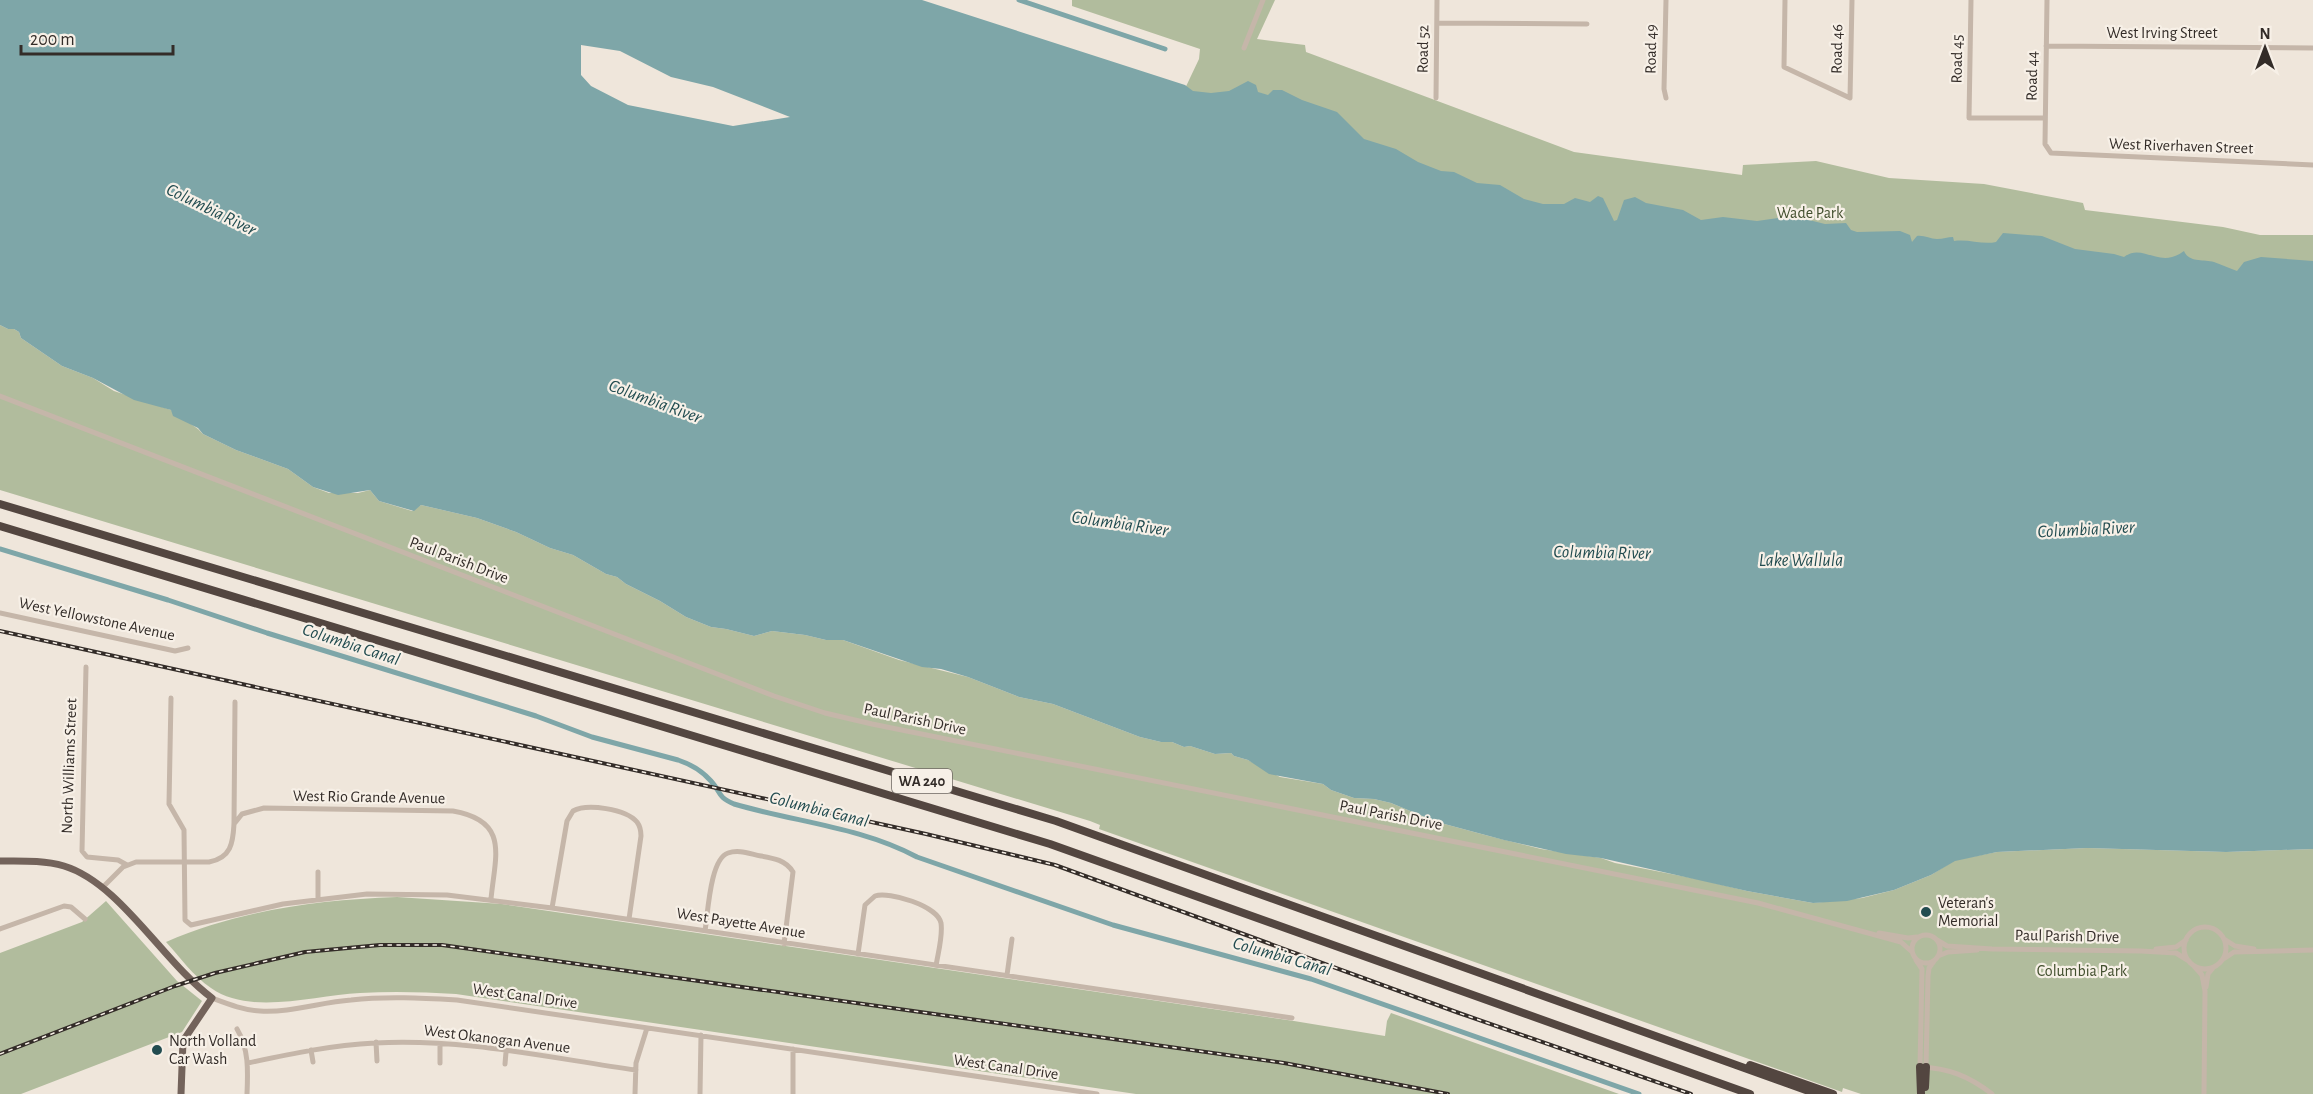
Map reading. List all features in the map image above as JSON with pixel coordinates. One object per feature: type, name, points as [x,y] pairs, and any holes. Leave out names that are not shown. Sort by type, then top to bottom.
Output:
[{"type":"highway","name":"WA 240","points":[[0,504],[1056,821],[1817,1094]]},
{"type":"highway","name":"WA 240","points":[[0,526],[1050,844],[1750,1094]]},
{"type":"highway","points":[[1697,1051],[1760,1068],[1833,1094]]},
{"type":"highway","points":[[1923,1067],[1923,1094]]},
{"type":"main road","name":"West Canal Drive","points":[[0,861],[57,864],[76,871],[104,887],[194,985],[212,998]]},
{"type":"main road","points":[[181,1094],[183,1041],[212,998]]},
{"type":"street","points":[[1244,48],[1263,0]]},
{"type":"street","name":"Road 52","points":[[1436,98],[1437,0]]},
{"type":"street","name":"Road 49","points":[[1666,0],[1664,90],[1666,98]]},
{"type":"street","name":"Road 46","points":[[1785,0],[1784,67],[1850,98],[1852,0]]},
{"type":"street","name":"Road 45","points":[[1971,0],[1969,118],[2045,118]]},
{"type":"street","name":"Road 44","points":[[2047,0],[2045,144],[2048,151]]},
{"type":"street","points":[[1437,23],[1587,24]]},
{"type":"street","name":"West Irving Street","points":[[2046,46],[2313,48]]},
{"type":"street","name":"West Riverhaven Street","points":[[2048,151],[2055,154],[2313,165]]},
{"type":"street","name":"Paul Parish Drive","points":[[0,396],[774,696],[825,713],[884,727],[1758,903],[1903,942],[1911,951]]},
{"type":"street","name":"West Yellowstone Avenue","points":[[0,613],[176,651],[188,648]]},
{"type":"street","name":"North Williams Street","points":[[86,667],[81,851],[87,857],[118,860],[127,865]]},
{"type":"street","points":[[171,698],[169,804],[184,830],[184,862]]},
{"type":"street","points":[[104,887],[127,865],[142,861],[209,861],[225,855],[232,847],[235,702]]},
{"type":"street","points":[[552,908],[567,821],[573,811],[588,806],[628,815],[639,825],[641,836],[629,919]]},
{"type":"street","name":"West Rio Grande Avenue","points":[[234,824],[242,814],[264,808],[465,813],[491,829],[495,842],[492,899]]},
{"type":"street","points":[[705,931],[716,866],[725,854],[736,851],[778,860],[793,872],[784,944]]},
{"type":"street","name":"West Payette Avenue","points":[[184,862],[185,920],[187,924],[195,925],[249,910],[318,899],[406,894],[492,899],[1292,1018]]},
{"type":"street","points":[[318,872],[318,899]]},
{"type":"street","points":[[858,954],[866,905],[875,896],[890,895],[930,909],[939,917],[941,928],[936,966]]},
{"type":"street","points":[[0,929],[64,906],[71,908],[85,919]]},
{"type":"street","points":[[80,915],[85,909]]},
{"type":"street","points":[[2205,991],[2201,973],[2191,963],[2184,948],[2187,939],[2194,931],[2204,928],[2215,930],[2233,946],[2265,950]]},
{"type":"street","name":"Paul Parish Drive","points":[[1865,932],[1908,938],[1920,936]]},
{"type":"street","points":[[1929,935],[1937,940],[1940,948],[1929,968],[1923,1067],[1922,969],[1911,951],[1912,944],[1920,936],[1929,935]]},
{"type":"street","points":[[2223,937],[2226,948],[2223,959]]},
{"type":"street","points":[[1007,975],[1012,939]]},
{"type":"street","name":"Paul Parish Drive","points":[[2141,951],[2173,948],[2181,945],[2187,939]]},
{"type":"street","name":"Paul Parish Drive","points":[[1937,940],[1948,946],[1992,949],[2176,953],[2191,963]]},
{"type":"street","name":"Paul Parish Drive","points":[[1936,959],[1951,951],[1992,949]]},
{"type":"street","points":[[2204,1094],[2205,991],[2208,974],[2232,953],[2313,950]]},
{"type":"street","points":[[1916,960],[1925,963],[1936,959]]},
{"type":"street","points":[[2191,963],[2206,969],[2216,966]]},
{"type":"street","name":"West Canal Drive","points":[[212,998],[237,1007],[267,1011],[375,998],[457,1000],[1097,1094]]},
{"type":"street","points":[[635,1094],[636,1070],[647,1028]]},
{"type":"street","points":[[237,1029],[248,1063],[247,1094]]},
{"type":"street","points":[[700,1094],[701,1035]]},
{"type":"street","points":[[376,1042],[377,1061]]},
{"type":"street","name":"West Okanogan Avenue","points":[[248,1063],[311,1050],[376,1042],[440,1044],[636,1070]]},
{"type":"street","points":[[440,1044],[440,1063]]},
{"type":"street","points":[[793,1094],[794,1049]]},
{"type":"street","points":[[311,1050],[313,1062]]},
{"type":"street","points":[[504,1064],[506,1052]]},
{"type":"street","points":[[569,1070],[570,1061]]},
{"type":"street","points":[[1923,1067],[1960,1074],[1992,1094]]},
{"type":"green space","name":"Wade Park","points":[[1072,0],[1275,0],[1257,39],[1305,45],[1306,52],[1574,152],[1742,175],[1743,165],[1816,161],[1889,178],[1984,184],[2083,203],[2085,210],[2223,227],[2260,235],[2313,235],[2313,284],[1676,246],[1181,97],[1199,59],[1200,49],[1072,6]]},
{"type":"green space","name":"Columbia Park","points":[[0,325],[19,332],[21,338],[62,366],[93,378],[114,391],[171,410],[203,434],[236,450],[288,469],[313,487],[329,493],[358,493],[370,490],[379,501],[412,511],[421,505],[477,518],[573,555],[606,574],[617,577],[686,617],[711,627],[754,636],[772,631],[826,640],[843,640],[899,660],[968,677],[1019,697],[1053,704],[1140,737],[1172,742],[1184,747],[1190,746],[1215,754],[1231,753],[1280,777],[1323,784],[1331,790],[1354,798],[1391,803],[1437,822],[1541,849],[1601,858],[1615,863],[1813,903],[1862,898],[1894,890],[1931,875],[1955,860],[1997,852],[2087,848],[2226,852],[2313,849],[2313,1094],[1861,1094],[1843,1088],[1842,1092],[1099,829],[1100,825],[1090,821],[0,490]]},
{"type":"green space","points":[[397,897],[502,904],[1385,1036],[1387,1021],[1391,1013],[1619,1094],[1136,1094],[456,994],[372,992],[283,1002],[244,1001],[227,996],[204,983],[166,942],[251,914],[308,904]]},
{"type":"green space","points":[[106,901],[177,981],[202,1001],[182,1032],[21,1094],[0,1094],[0,953],[82,922]]},
{"type":"water","name":"Lake Wallula","points":[[0,0],[922,0],[1185,85],[1193,91],[1211,93],[1229,91],[1248,81],[1256,85],[1258,92],[1268,95],[1273,90],[1282,90],[1302,100],[1337,112],[1364,139],[1396,149],[1418,162],[1441,171],[1454,172],[1477,183],[1500,185],[1524,199],[1543,204],[1564,204],[1575,198],[1590,202],[1598,196],[1603,198],[1614,221],[1617,220],[1624,200],[1635,197],[1646,203],[1683,210],[1701,220],[1723,217],[1757,221],[1793,216],[1825,224],[1846,223],[1851,230],[1857,232],[1900,231],[1910,235],[1912,242],[1917,236],[1937,239],[1953,237],[1954,241],[1986,243],[1996,242],[2003,233],[2042,236],[2075,249],[2124,257],[2138,252],[2167,258],[2184,251],[2193,259],[2214,262],[2237,271],[2244,262],[2261,257],[2313,261],[2313,849],[2226,852],[2087,848],[1997,852],[1955,861],[1931,875],[1894,890],[1847,901],[1813,903],[1504,840],[1437,822],[1391,803],[1354,798],[1331,790],[1323,784],[1269,774],[1248,760],[1231,753],[1215,754],[1190,746],[1184,747],[1172,742],[1140,737],[1053,704],[1019,697],[968,677],[941,669],[922,667],[843,640],[826,640],[772,631],[754,636],[711,627],[686,617],[617,577],[606,574],[573,555],[477,518],[421,505],[414,511],[379,501],[370,490],[338,495],[313,487],[288,469],[236,450],[203,434],[198,428],[173,416],[171,410],[134,400],[93,378],[62,366],[21,338],[19,332],[0,325]],"holes":[[[581,45],[620,51],[671,77],[713,87],[790,117],[733,126],[628,105],[591,86],[581,75]]]},
{"type":"waterway","points":[[1019,0],[1165,49]]},
{"type":"waterway","name":"Columbia Canal","points":[[0,549],[536,716],[592,737],[678,760],[704,774],[722,797],[734,804],[851,832],[1113,925],[1311,979],[1639,1094]]},
{"type":"railway","points":[[0,631],[926,834],[1055,865],[1459,1013],[1691,1094]]},
{"type":"railway","points":[[0,1054],[175,986],[215,973],[305,952],[380,945],[442,945],[1284,1063],[1448,1094]]},
{"type":"place","name":"Veteran's Memorial","points":[[1926,912]]},
{"type":"place","name":"North Volland Car Wash","points":[[157,1050]]},
{"type":"water label","name":"Columbia River","points":[[211,210]]},
{"type":"water label","name":"Columbia River","points":[[655,402]]},
{"type":"water label","name":"Columbia River","points":[[1120,524]]},
{"type":"water label","name":"Columbia River","points":[[2086,530]]},
{"type":"water label","name":"Columbia River","points":[[1602,553]]}]
